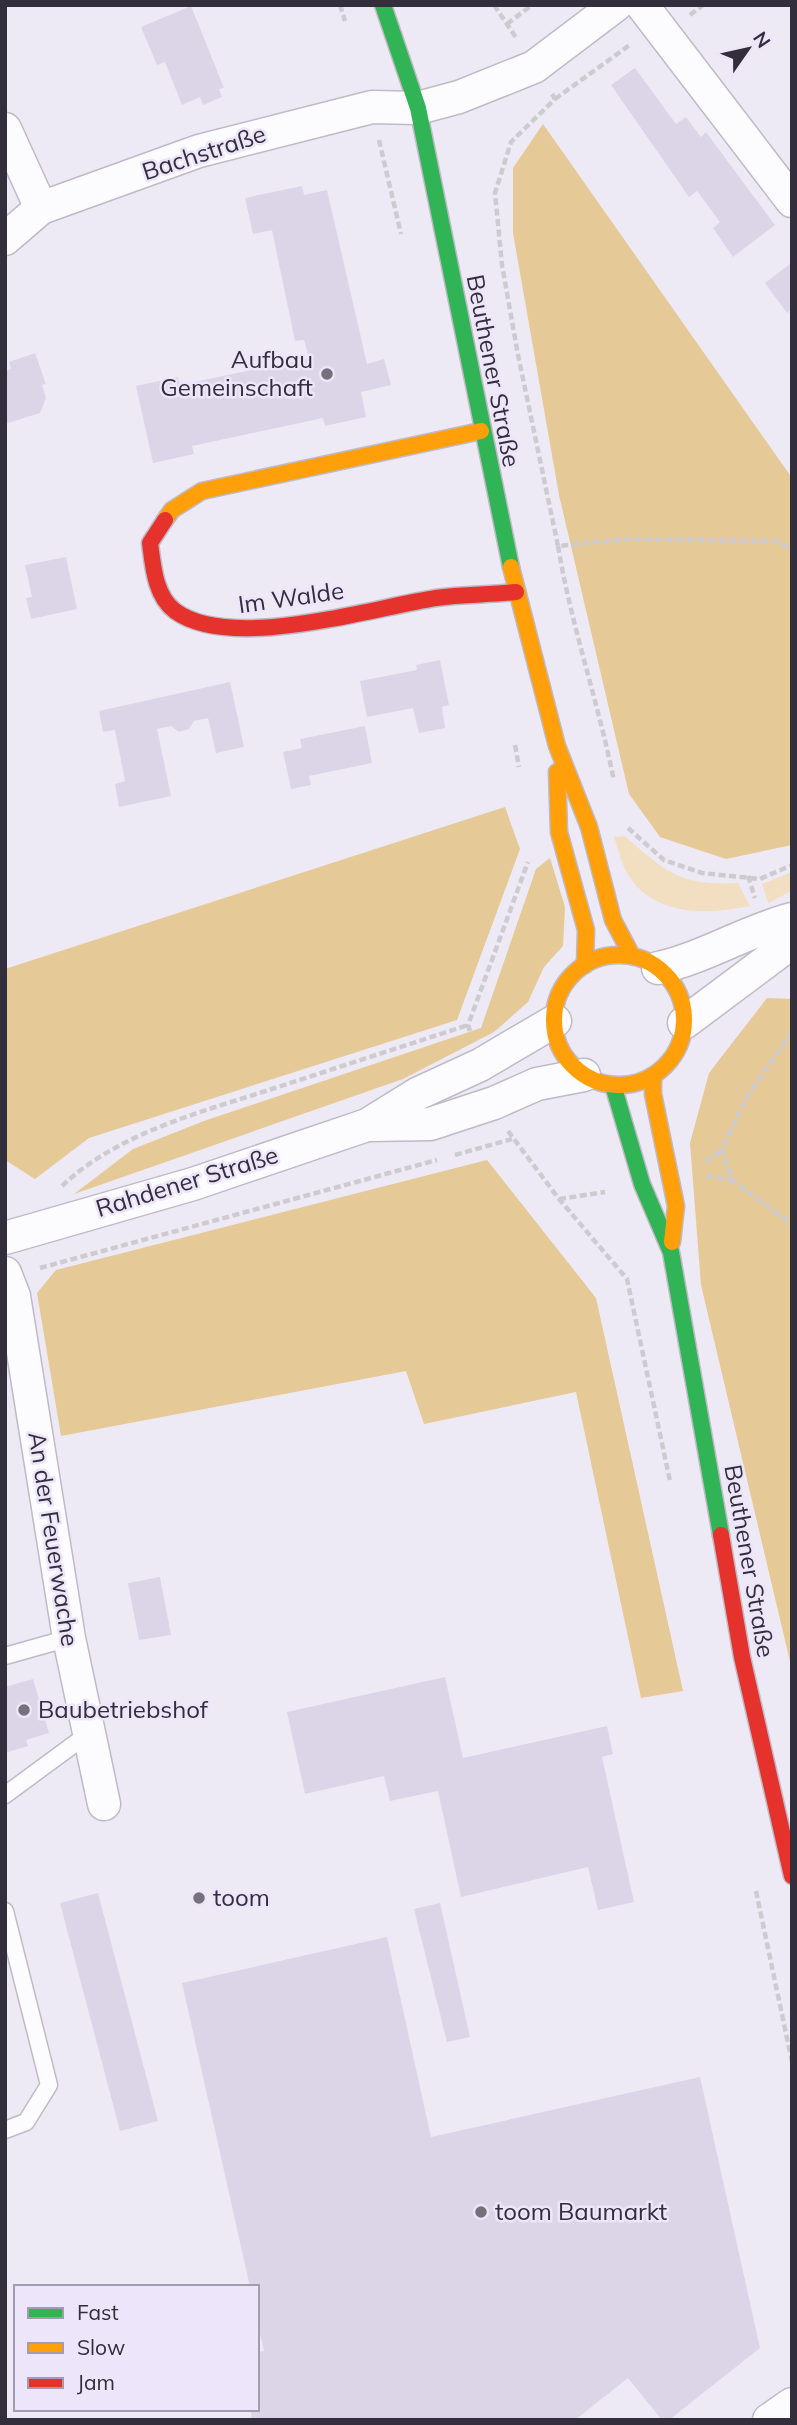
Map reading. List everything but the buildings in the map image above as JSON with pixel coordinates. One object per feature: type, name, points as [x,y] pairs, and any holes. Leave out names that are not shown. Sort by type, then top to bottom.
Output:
[{"type":"main road","name":"Beuthener Straße","points":[[383,5],[418,108],[481,431],[516,592],[557,746],[589,827],[612,920],[645,962]]},
{"type":"main road","name":"Im Walde","points":[[481,431],[202,491],[172,510],[150,543],[154,582],[175,612],[207,628],[254,630],[439,597],[516,592]]},
{"type":"main road","name":"Beuthener Straße","points":[[557,746],[559,832],[586,930],[584,965]]},
{"type":"main road","points":[[599,958],[645,962],[673,983],[682,1002],[684,1023],[680,1044],[669,1062],[653,1076],[634,1084],[598,1080],[568,1060],[558,1042],[555,1021],[558,999],[568,980],[584,965],[599,958]]},
{"type":"main road","name":"Beuthener Straße","points":[[653,1076],[653,1094],[677,1206],[671,1252]]},
{"type":"main road","name":"Beuthener Straße","points":[[598,1080],[626,1121],[642,1184],[671,1252],[742,1657],[792,1877]]},
{"type":"street","name":"Bachstraße","points":[[5,239],[41,208],[199,151],[372,107],[418,108],[459,97],[534,67],[616,5]]},
{"type":"street","points":[[650,15],[792,201]]},
{"type":"street","points":[[5,129],[41,208]]},
{"type":"street","points":[[645,962],[678,963],[764,926],[792,919]]},
{"type":"street","points":[[684,1023],[779,952],[792,937]]},
{"type":"street","name":"Rahdener Straße","points":[[5,1238],[193,1184],[368,1125],[417,1094],[480,1065],[555,1021]]},
{"type":"street","name":"Rahdener Straße","points":[[368,1125],[430,1124],[494,1103],[537,1084],[598,1080]]},
{"type":"street","name":"An der Feuerwache","points":[[6,1276],[14,1296],[69,1638],[104,1804]]},
{"type":"street","points":[[769,2420],[792,2403]]},
{"type":"lane","points":[[5,1656],[69,1638]]},
{"type":"lane","points":[[5,1795],[88,1734]]},
{"type":"lane","points":[[5,1910],[49,2085],[26,2122],[5,2130]]},
{"type":"path","points":[[507,24],[533,5]]},
{"type":"path","points":[[614,784],[605,734],[567,598],[511,316],[495,193],[511,142],[555,99],[650,15],[679,23],[703,5]]},
{"type":"path","points":[[534,67],[555,99]]},
{"type":"path","points":[[558,545],[628,539],[778,541],[792,550]]},
{"type":"path","points":[[622,822],[664,860],[702,873],[760,879],[792,865]]},
{"type":"path","points":[[52,1195],[79,1169],[128,1141],[205,1111],[468,1025]]},
{"type":"path","points":[[792,1032],[747,1097],[722,1149],[732,1180],[792,1224]]},
{"type":"path","points":[[6,1276],[512,1139]]},
{"type":"shaded area","points":[[543,124],[792,478],[792,845],[726,859],[660,837],[629,794],[559,495],[513,233],[513,168]]},
{"type":"shaded area","points":[[505,807],[520,849],[457,1020],[89,1138],[35,1179],[5,1160],[5,969]]},
{"type":"shaded area","points":[[625,836],[664,868],[688,879],[738,883],[750,906],[699,911],[666,905],[651,898],[638,887],[625,869],[614,837]]},
{"type":"shaded area","points":[[550,858],[565,907],[563,946],[544,967],[528,1002],[494,1032],[403,1079],[74,1194],[133,1149],[204,1121],[481,1028],[536,869]]},
{"type":"shaded area","points":[[792,872],[792,891],[768,903],[762,884]]},
{"type":"shaded area","points":[[767,998],[792,999],[792,1670],[701,1285],[690,1143],[709,1073]]},
{"type":"shaded area","points":[[487,1160],[596,1298],[683,1691],[641,1698],[576,1392],[424,1424],[406,1371],[61,1436],[37,1293],[56,1270]]},
{"type":"traffic: fast","points":[[383,5],[418,108],[511,567]]},
{"type":"traffic: fast","points":[[613,1085],[642,1184],[671,1252],[721,1535]]},
{"type":"traffic: slow","points":[[165,520],[172,510],[202,491],[481,431]]},
{"type":"traffic: slow","points":[[511,567],[557,746],[589,827],[613,920],[632,956]]},
{"type":"traffic: slow","points":[[557,772],[559,832],[586,930],[585,965]]},
{"type":"traffic: slow","points":[[619,955],[644,960],[665,974],[679,995],[684,1020],[679,1045],[665,1066],[644,1080],[619,1085],[594,1080],[573,1066],[559,1045],[554,1020],[559,995],[573,974],[594,960],[619,955]]},
{"type":"traffic: slow","points":[[653,1076],[653,1094],[676,1206],[672,1242]]},
{"type":"traffic: jam","points":[[165,520],[150,543],[159,589],[168,605],[175,611],[200,623],[230,628],[265,628],[302,624],[436,598],[516,592]]},
{"type":"traffic: jam","points":[[721,1535],[742,1657],[792,1876]]},
{"type":"place","name":"Aufbau Gemeinschaft","points":[[327,374]]},
{"type":"place","name":"Baubetriebshof","points":[[24,1710]]},
{"type":"place","name":"toom","points":[[199,1898]]},
{"type":"place","name":"toom Baumarkt","points":[[481,2212]]}]
